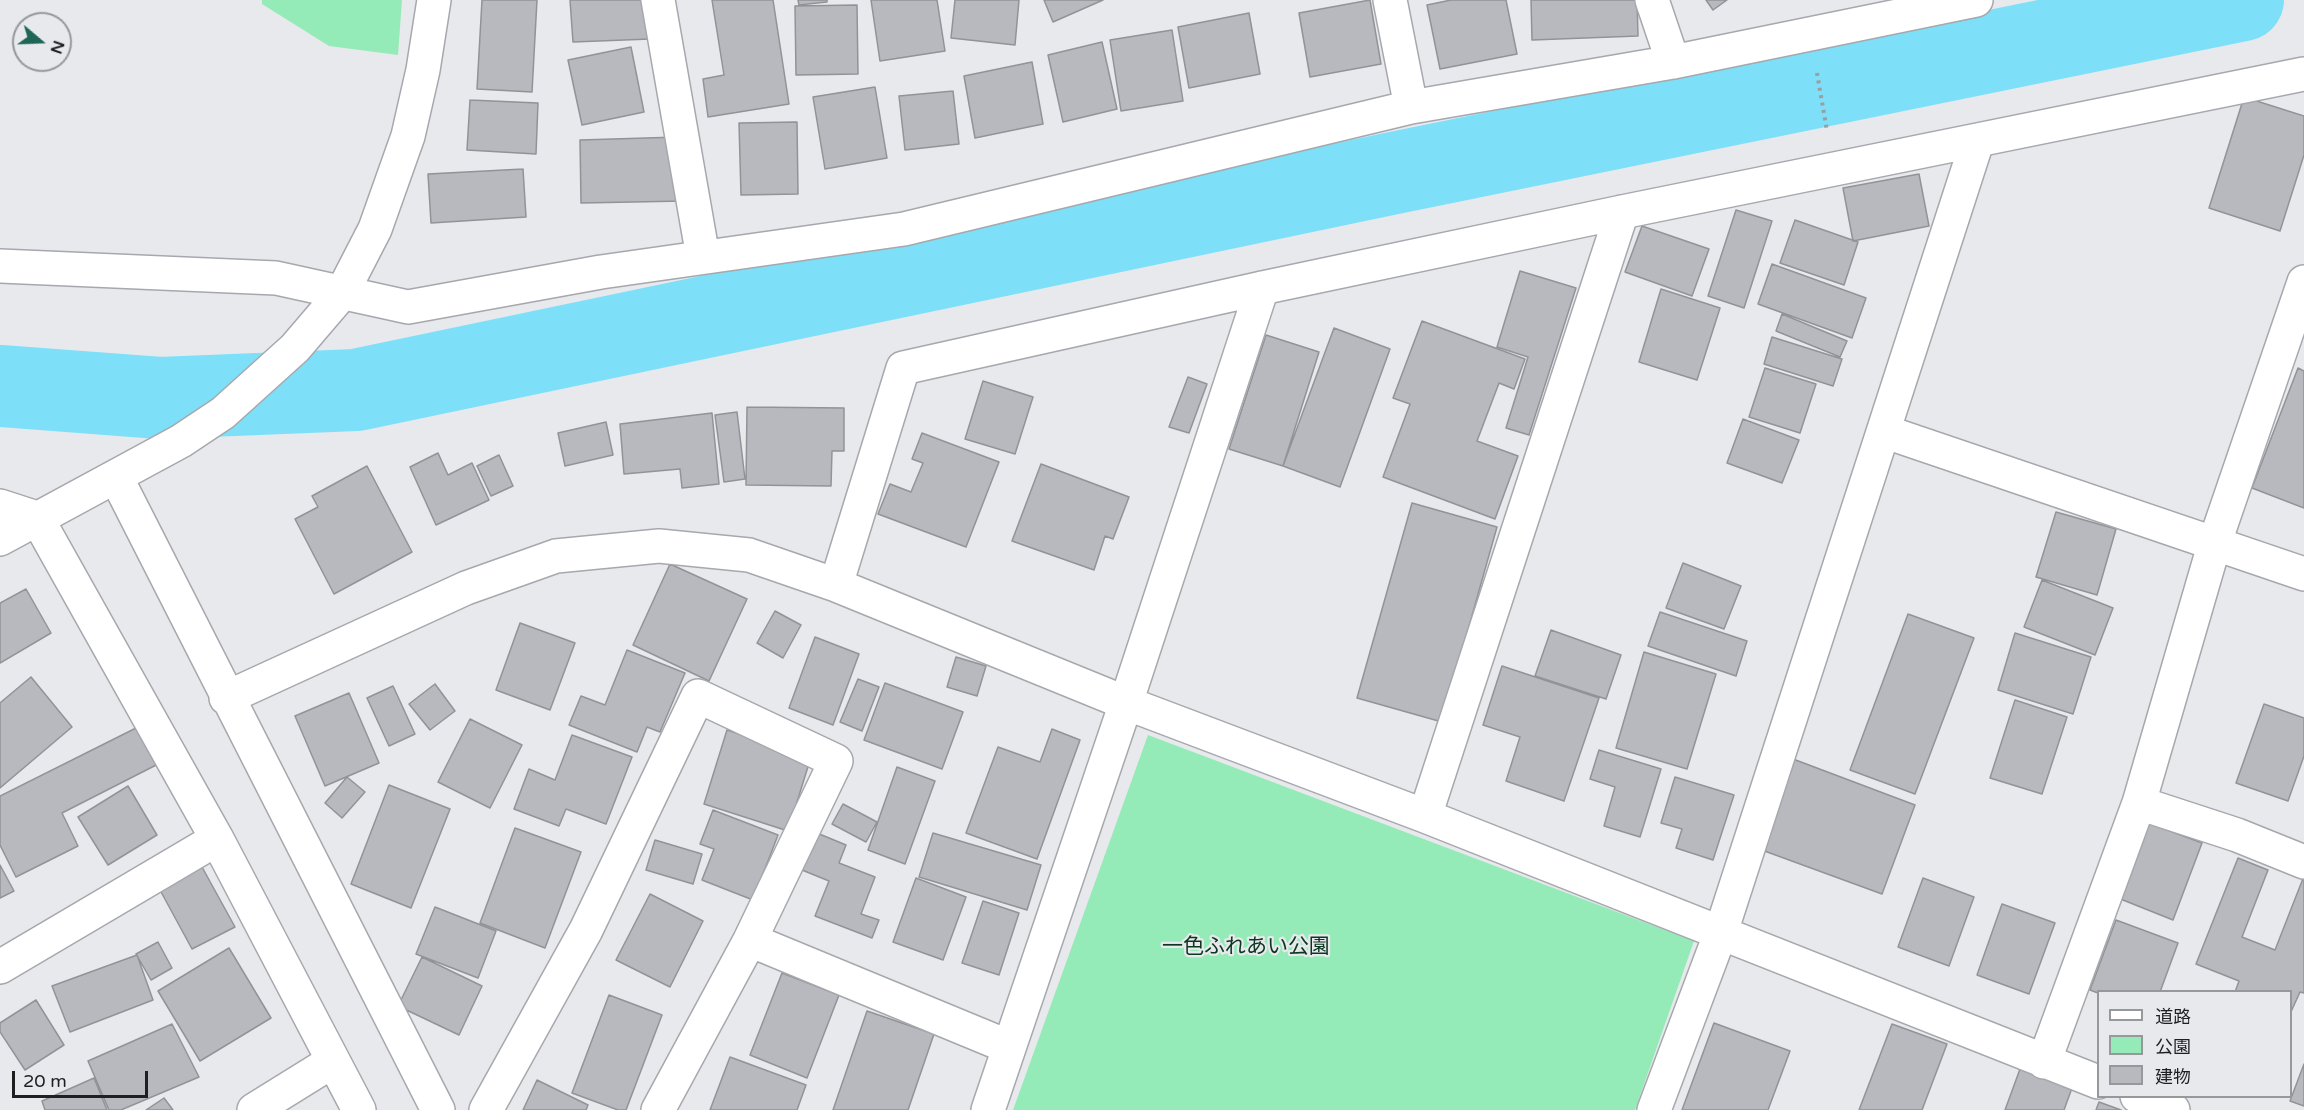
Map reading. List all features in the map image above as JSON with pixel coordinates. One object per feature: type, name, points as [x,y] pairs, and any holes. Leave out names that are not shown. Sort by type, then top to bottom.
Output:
[{"type":"street","points":[[0,538],[181,441],[223,413],[294,348],[342,293],[375,229],[408,136],[423,70],[434,0]]},
{"type":"street","points":[[658,0],[703,257]]},
{"type":"street","points":[[1390,0],[1411,107]]},
{"type":"street","points":[[1652,0],[1673,62]]},
{"type":"street","points":[[0,266],[276,278],[408,307],[601,272],[904,229],[1411,107],[1673,62],[1976,0]]},
{"type":"street","points":[[836,585],[903,368],[1262,288],[1622,212],[2304,74]]},
{"type":"street","points":[[1654,1110],[1721,932],[1886,432],[1977,142]]},
{"type":"street","points":[[1425,816],[1622,212]]},
{"type":"street","points":[[2044,1062],[2139,803],[2215,542],[2304,282]]},
{"type":"street","points":[[988,1110],[1126,703],[1262,288]]},
{"type":"street","points":[[1886,432],[2304,574]]},
{"type":"street","points":[[116,477],[226,698],[438,1110]]},
{"type":"street","points":[[0,506],[37,518],[217,839],[359,1110]]},
{"type":"street","points":[[226,698],[466,588],[556,556],[659,546],[749,555],[836,585],[1126,703],[1425,816],[2097,1082]]},
{"type":"street","points":[[486,1110],[586,930],[698,696],[836,761],[750,940],[658,1110]]},
{"type":"street","points":[[2139,803],[2237,836],[2304,862]]},
{"type":"street","points":[[0,967],[217,839]]},
{"type":"street","points":[[750,940],[1010,1047]]},
{"type":"street","points":[[254,1110],[333,1061]]},
{"type":"street","points":[[2142,1098],[2173,1110]]},
{"type":"path","points":[[1810,34],[1834,170]]},
{"type":"green space","points":[[262,0],[402,0],[398,55],[329,46],[262,4]]},
{"type":"green space","name":"一色ふれあい公園","points":[[1148,735],[1694,941],[1635,1110],[1013,1110]]},
{"type":"building","points":[[482,0],[537,0],[532,92],[477,89]]},
{"type":"building","points":[[570,0],[648,0],[650,39],[573,42]]},
{"type":"building","points":[[712,0],[773,0],[789,104],[708,117],[703,79],[724,75]]},
{"type":"building","points":[[798,0],[827,0],[827,2],[799,5]]},
{"type":"building","points":[[871,0],[937,0],[945,51],[880,61]]},
{"type":"building","points":[[955,0],[1019,0],[1015,45],[951,38]]},
{"type":"building","points":[[1044,0],[1103,0],[1053,22]]},
{"type":"building","points":[[1370,0],[1381,64],[1310,77],[1299,13]]},
{"type":"building","points":[[1451,0],[1506,0],[1517,54],[1440,69],[1427,5]]},
{"type":"building","points":[[1531,0],[1637,0],[1638,36],[1532,40]]},
{"type":"building","points":[[1706,0],[1727,0],[1713,10]]},
{"type":"building","points":[[857,5],[858,74],[796,75],[795,6]]},
{"type":"building","points":[[1249,13],[1260,74],[1189,88],[1178,27]]},
{"type":"building","points":[[1172,30],[1183,101],[1121,111],[1110,40]]},
{"type":"building","points":[[1102,42],[1117,109],[1063,122],[1048,55]]},
{"type":"building","points":[[631,47],[644,112],[582,125],[568,60]]},
{"type":"building","points":[[1032,62],[1043,124],[975,138],[964,76]]},
{"type":"building","points":[[875,87],[887,158],[825,169],[813,97]]},
{"type":"building","points":[[953,91],[959,144],[905,150],[899,96]]},
{"type":"building","points":[[2244,97],[2304,116],[2304,155],[2280,231],[2209,208]]},
{"type":"building","points":[[470,100],[538,103],[536,154],[467,150]]},
{"type":"building","points":[[797,122],[798,194],[741,195],[739,123]]},
{"type":"building","points":[[679,137],[684,201],[581,203],[580,140]]},
{"type":"building","points":[[523,169],[526,217],[431,223],[428,174]]},
{"type":"building","points":[[1919,174],[1929,226],[1853,241],[1843,188]]},
{"type":"building","points":[[1736,210],[1772,221],[1744,308],[1708,296]]},
{"type":"building","points":[[1795,220],[1858,242],[1844,285],[1780,263]]},
{"type":"building","points":[[1642,226],[1709,249],[1692,296],[1625,272]]},
{"type":"building","points":[[1772,264],[1866,298],[1852,338],[1758,304]]},
{"type":"building","points":[[1520,271],[1576,288],[1529,435],[1506,428],[1528,357],[1497,347]]},
{"type":"building","points":[[1661,289],[1720,308],[1697,380],[1639,362]]},
{"type":"building","points":[[1782,314],[1847,341],[1840,357],[1776,331]]},
{"type":"building","points":[[1422,321],[1525,359],[1514,389],[1499,383],[1477,441],[1518,456],[1495,519],[1383,477],[1410,404],[1393,398]]},
{"type":"building","points":[[1334,328],[1390,349],[1340,487],[1283,466]]},
{"type":"building","points":[[1266,335],[1319,352],[1283,466],[1229,449]]},
{"type":"building","points":[[1772,337],[1842,359],[1833,386],[1764,364]]},
{"type":"building","points":[[1765,368],[1816,384],[1800,433],[1749,417]]},
{"type":"building","points":[[2298,368],[2304,371],[2304,508],[2252,488]]},
{"type":"building","points":[[1188,377],[1207,384],[1189,433],[1169,427]]},
{"type":"building","points":[[983,381],[1033,397],[1015,454],[965,439]]},
{"type":"building","points":[[747,407],[844,408],[844,451],[832,451],[831,486],[746,485]]},
{"type":"building","points":[[737,412],[745,479],[724,482],[715,415]]},
{"type":"building","points":[[712,413],[719,484],[682,488],[680,469],[624,474],[620,424]]},
{"type":"building","points":[[1743,419],[1799,440],[1782,483],[1727,463]]},
{"type":"building","points":[[606,422],[613,455],[565,466],[558,433]]},
{"type":"building","points":[[922,433],[999,462],[966,547],[878,514],[890,484],[911,492],[923,463],[912,459]]},
{"type":"building","points":[[438,453],[448,475],[472,463],[489,500],[436,525],[410,467]]},
{"type":"building","points":[[499,455],[513,486],[491,496],[477,466]]},
{"type":"building","points":[[1041,464],[1129,497],[1113,539],[1105,536],[1094,570],[1012,541]]},
{"type":"building","points":[[367,466],[412,552],[334,594],[295,519],[318,507],[312,496]]},
{"type":"building","points":[[1412,503],[1497,527],[1442,722],[1357,698]]},
{"type":"building","points":[[2056,512],[2116,529],[2097,595],[2036,577]]},
{"type":"building","points":[[1683,563],[1741,586],[1724,629],[1666,608]]},
{"type":"building","points":[[670,564],[747,599],[709,681],[633,645]]},
{"type":"building","points":[[2042,580],[2113,608],[2095,655],[2024,627]]},
{"type":"building","points":[[26,589],[51,633],[0,663],[0,603]]},
{"type":"building","points":[[775,611],[801,625],[783,658],[757,643]]},
{"type":"building","points":[[1660,612],[1747,641],[1736,676],[1648,646]]},
{"type":"building","points":[[1908,614],[1974,638],[1915,794],[1850,770]]},
{"type":"building","points":[[520,623],[575,643],[550,710],[496,690]]},
{"type":"building","points":[[1551,630],[1621,655],[1606,699],[1535,676]]},
{"type":"building","points":[[2015,633],[2091,657],[2073,714],[1998,690]]},
{"type":"building","points":[[815,637],[859,654],[833,725],[789,708]]},
{"type":"building","points":[[627,650],[685,673],[660,732],[647,727],[637,752],[569,725],[581,696],[605,705]]},
{"type":"building","points":[[1644,652],[1716,674],[1687,769],[1616,748]]},
{"type":"building","points":[[956,657],[986,666],[977,696],[947,687]]},
{"type":"building","points":[[1502,666],[1599,698],[1564,801],[1506,781],[1520,737],[1483,725]]},
{"type":"building","points":[[31,677],[72,727],[0,788],[0,703]]},
{"type":"building","points":[[858,679],[879,687],[862,731],[840,722]]},
{"type":"building","points":[[885,683],[963,712],[942,769],[864,740]]},
{"type":"building","points":[[435,684],[455,711],[430,730],[409,704]]},
{"type":"building","points":[[393,686],[415,734],[389,746],[367,698]]},
{"type":"building","points":[[349,693],[379,763],[325,786],[295,716]]},
{"type":"building","points":[[2015,700],[2067,717],[2042,794],[1990,778]]},
{"type":"building","points":[[2264,704],[2304,718],[2304,756],[2288,801],[2236,783]]},
{"type":"building","points":[[470,719],[522,745],[490,808],[438,782]]},
{"type":"building","points":[[148,722],[166,760],[62,813],[78,846],[16,877],[0,845],[0,796]]},
{"type":"building","points":[[1052,729],[1080,740],[1037,859],[966,833],[998,747],[1040,762]]},
{"type":"building","points":[[727,730],[811,757],[788,831],[704,804]]},
{"type":"building","points":[[572,735],[632,757],[606,824],[566,809],[559,826],[514,809],[529,769],[555,780]]},
{"type":"building","points":[[1599,750],[1661,769],[1640,837],[1604,826],[1615,787],[1590,779]]},
{"type":"building","points":[[1793,759],[1915,805],[1882,894],[1759,849]]},
{"type":"building","points":[[897,767],[935,781],[905,864],[868,850]]},
{"type":"building","points":[[347,777],[365,792],[342,818],[325,803]]},
{"type":"building","points":[[1675,777],[1734,795],[1713,860],[1676,848],[1682,829],[1661,823]]},
{"type":"building","points":[[389,785],[450,809],[411,908],[351,884]]},
{"type":"building","points":[[128,786],[157,835],[108,865],[78,817]]},
{"type":"building","points":[[843,804],[877,822],[866,842],[832,824]]},
{"type":"building","points":[[713,810],[778,835],[753,900],[702,880],[714,849],[700,844]]},
{"type":"building","points":[[2141,820],[2202,843],[2173,920],[2113,896]]},
{"type":"building","points":[[515,828],[581,852],[545,948],[480,923]]},
{"type":"building","points":[[817,833],[846,845],[839,863],[875,877],[861,914],[879,920],[872,938],[815,916],[829,881],[802,870]]},
{"type":"building","points":[[933,833],[1041,865],[1027,910],[919,877]]},
{"type":"building","points":[[655,840],[702,854],[693,884],[646,870]]},
{"type":"building","points":[[2238,858],[2268,870],[2242,937],[2275,950],[2304,876],[2304,993],[2300,992],[2292,1010],[2292,990],[2236,990],[2239,981],[2196,964]]},
{"type":"building","points":[[0,865],[14,891],[0,898]]},
{"type":"building","points":[[202,867],[235,927],[192,949],[160,890]]},
{"type":"building","points":[[916,878],[966,897],[943,960],[893,942]]},
{"type":"building","points":[[1923,878],[1974,897],[1949,966],[1898,947]]},
{"type":"building","points":[[650,894],[703,921],[670,987],[616,960]]},
{"type":"building","points":[[983,901],[1019,913],[999,975],[962,963]]},
{"type":"building","points":[[2002,904],[2055,923],[2029,994],[1977,975]]},
{"type":"building","points":[[435,907],[496,931],[478,978],[416,954]]},
{"type":"building","points":[[2116,920],[2178,943],[2161,990],[2097,990],[2097,993],[2090,990]]},
{"type":"building","points":[[158,942],[172,968],[151,980],[136,954]]},
{"type":"building","points":[[229,948],[271,1018],[200,1061],[158,991]]},
{"type":"building","points":[[137,955],[153,1000],[70,1032],[52,986]]},
{"type":"building","points":[[422,957],[482,986],[459,1035],[398,1006]]},
{"type":"building","points":[[782,973],[839,995],[807,1078],[750,1055]]},
{"type":"building","points":[[609,995],[662,1015],[626,1110],[618,1110],[572,1093]]},
{"type":"building","points":[[36,1000],[64,1045],[25,1070],[0,1032],[0,1023]]},
{"type":"building","points":[[867,1011],[934,1034],[908,1110],[833,1110]]},
{"type":"building","points":[[1714,1023],[1790,1051],[1768,1110],[1682,1110]]},
{"type":"building","points":[[172,1024],[199,1077],[121,1110],[109,1110],[88,1061]]},
{"type":"building","points":[[1892,1024],[1947,1044],[1922,1110],[1859,1110]]},
{"type":"building","points":[[730,1057],[806,1085],[797,1110],[710,1110]]},
{"type":"building","points":[[2304,1064],[2304,1106],[2290,1101]]},
{"type":"building","points":[[2020,1069],[2072,1088],[2064,1110],[2005,1110]]},
{"type":"building","points":[[94,1078],[107,1110],[45,1110],[42,1101]]},
{"type":"building","points":[[537,1080],[588,1105],[586,1110],[523,1110]]},
{"type":"building","points":[[164,1098],[173,1110],[146,1110]]},
{"type":"building","points":[[2099,1102],[2121,1110],[2096,1110]]},
{"type":"waterway","points":[[0,386],[160,398],[356,390],[1394,173],[2243,0]]}]
